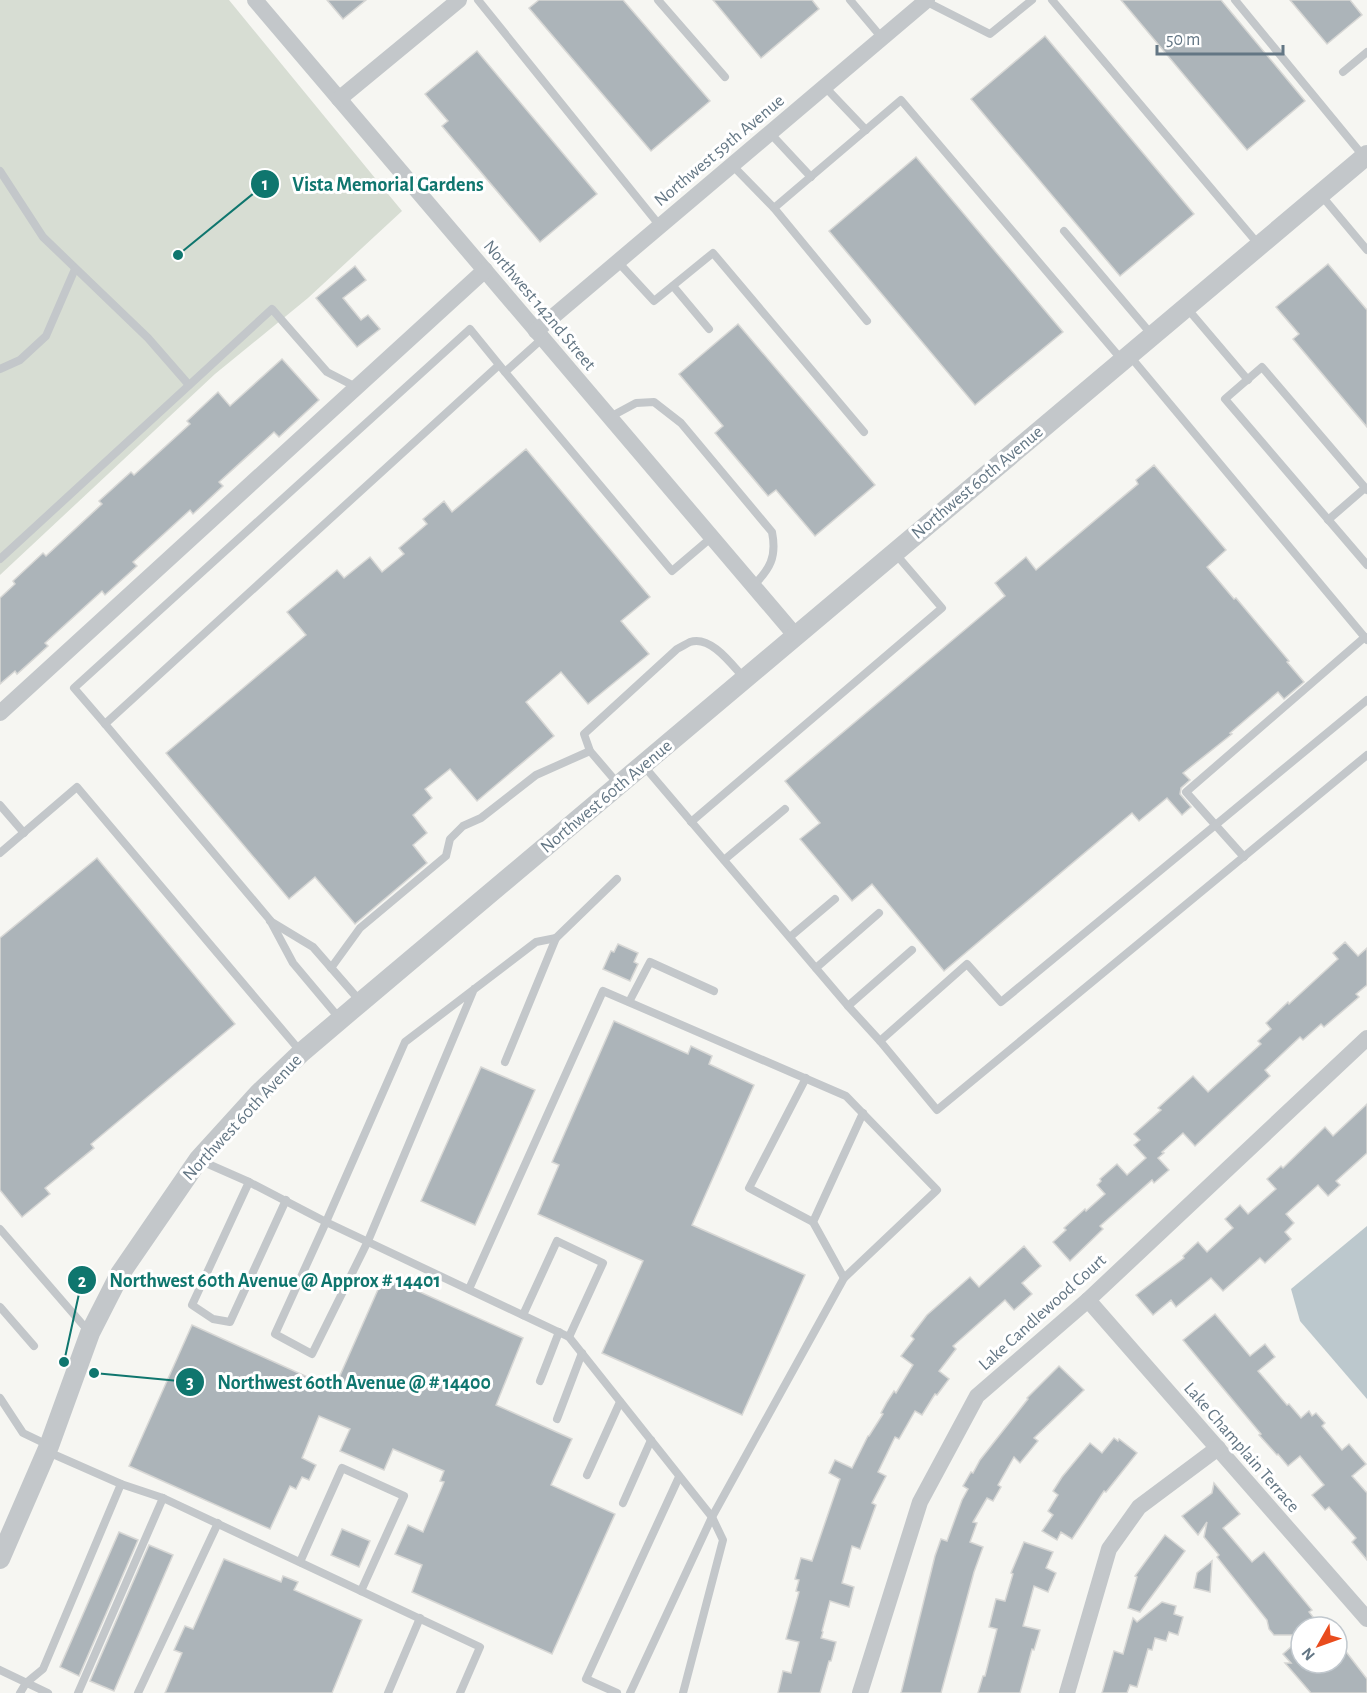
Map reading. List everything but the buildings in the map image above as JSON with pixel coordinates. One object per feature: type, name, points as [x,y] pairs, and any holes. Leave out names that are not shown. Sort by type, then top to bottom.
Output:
[{"type":"street","name":"Northwest 142nd Street","points":[[255,0],[795,635]]},
{"type":"street","points":[[339,99],[459,0]]},
{"type":"street","name":"Northwest 59th Avenue","points":[[539,334],[618,262],[926,1]]},
{"type":"street","name":"Northwest 60th Avenue","points":[[0,1559],[48,1448],[90,1333],[120,1274],[199,1160],[260,1093],[302,1052],[361,1002],[1366,156]]},
{"type":"street","points":[[0,712],[484,270]]},
{"type":"street","name":"Lake Candlewood Court","points":[[860,1693],[920,1502],[977,1396],[1088,1300],[1367,1038]]},
{"type":"street","name":"Lake Champlain Terrace","points":[[1088,1300],[1367,1619]]},
{"type":"street","points":[[1067,1693],[1109,1549],[1139,1507],[1218,1448]]},
{"type":"lane","points":[[478,0],[660,226]]},
{"type":"lane","points":[[658,0],[725,77]]},
{"type":"lane","points":[[850,0],[882,38]]},
{"type":"lane","points":[[926,1],[990,34],[1032,0]]},
{"type":"lane","points":[[1052,0],[1259,246]]},
{"type":"lane","points":[[1235,0],[1366,156]]},
{"type":"lane","points":[[1343,72],[1367,52]]},
{"type":"lane","points":[[825,87],[866,130]]},
{"type":"lane","points":[[774,208],[900,100],[1126,358],[1366,639],[1186,792],[1244,857]]},
{"type":"lane","points":[[770,133],[811,177]]},
{"type":"lane","points":[[732,165],[774,208],[867,321]]},
{"type":"lane","points":[[0,171],[43,237],[148,338],[189,385]]},
{"type":"lane","points":[[1320,195],[1367,250]]},
{"type":"lane","points":[[1064,231],[1153,335]]},
{"type":"lane","points":[[618,262],[654,301],[713,253],[864,432]]},
{"type":"lane","points":[[0,369],[20,360],[45,336],[75,269]]},
{"type":"lane","points":[[673,286],[709,329]]},
{"type":"lane","points":[[1186,307],[1248,380]]},
{"type":"lane","points":[[0,559],[272,309],[327,372],[356,387]]},
{"type":"lane","points":[[341,1019],[293,963],[270,920],[74,688],[470,329],[672,571],[711,537]]},
{"type":"lane","points":[[105,724],[539,334]]},
{"type":"lane","points":[[1328,520],[1366,489],[1262,367],[1225,399],[1328,520],[1367,565]]},
{"type":"lane","points":[[610,417],[636,403],[654,402],[666,409],[681,423],[772,532],[774,543],[772,562],[767,572],[753,586]]},
{"type":"lane","points":[[691,822],[942,609],[894,552]]},
{"type":"lane","points":[[619,784],[590,751],[584,734],[677,649],[692,641],[704,642],[719,652],[744,679]]},
{"type":"lane","points":[[880,1041],[967,964],[1001,1002],[1367,700]]},
{"type":"lane","points":[[331,968],[360,928],[446,856],[450,839],[463,826],[481,818],[536,775],[590,751]]},
{"type":"lane","points":[[643,765],[937,1110],[1367,755]]},
{"type":"lane","points":[[0,853],[77,787],[302,1052]]},
{"type":"lane","points":[[0,805],[24,833]]},
{"type":"lane","points":[[724,860],[785,809]]},
{"type":"lane","points":[[505,1062],[556,938],[617,879]]},
{"type":"lane","points":[[790,937],[835,898]]},
{"type":"lane","points":[[816,968],[879,913]]},
{"type":"lane","points":[[270,920],[313,947],[361,1002]]},
{"type":"lane","points":[[474,989],[368,1241],[312,1354],[274,1334],[405,1042],[474,989],[536,942],[556,938]]},
{"type":"lane","points":[[848,1006],[912,950]]},
{"type":"lane","points":[[628,1002],[650,962],[714,991]]},
{"type":"lane","points":[[469,1289],[603,991],[846,1096],[937,1190],[844,1278],[712,1517],[630,1693]]},
{"type":"lane","points":[[806,1078],[749,1188],[813,1222],[844,1278]]},
{"type":"lane","points":[[813,1222],[863,1113]]},
{"type":"lane","points":[[199,1160],[569,1337],[712,1517],[723,1540],[683,1693]]},
{"type":"lane","points":[[249,1182],[192,1305],[213,1319],[230,1322],[286,1200]]},
{"type":"lane","points":[[0,1229],[90,1333]]},
{"type":"lane","points":[[523,1315],[557,1241],[576,1250],[603,1263],[569,1337]]},
{"type":"lane","points":[[0,1307],[34,1346]]},
{"type":"lane","points":[[540,1381],[560,1332]]},
{"type":"lane","points":[[557,1419],[582,1353]]},
{"type":"lane","points":[[0,1398],[22,1433],[48,1448],[121,1484],[164,1498],[480,1647],[460,1693]]},
{"type":"lane","points":[[587,1475],[620,1402]]},
{"type":"lane","points":[[623,1503],[651,1440]]},
{"type":"lane","points":[[300,1562],[342,1468],[404,1496],[361,1591]]},
{"type":"lane","points":[[617,1693],[586,1679],[679,1477]]},
{"type":"lane","points":[[20,1693],[26,1683],[43,1669],[121,1484]]},
{"type":"lane","points":[[78,1693],[164,1498]]},
{"type":"lane","points":[[138,1693],[218,1523]]},
{"type":"lane","points":[[388,1693],[420,1618]]},
{"type":"lane","points":[[0,1670],[48,1693]]},
{"type":"shaded area","points":[[0,0],[229,0],[402,211],[308,298],[215,374],[0,575]]},
{"type":"shaded area","points":[[1367,1226],[1367,1399],[1300,1321],[1291,1289]]},
{"type":"place","name":"Vista Memorial Gardens","points":[[178,255]]},
{"type":"place","name":"Northwest 60th Avenue @ Approx # 14401","points":[[64,1362]]},
{"type":"place","name":"Northwest 60th Avenue @ # 14400","points":[[94,1373]]}]
